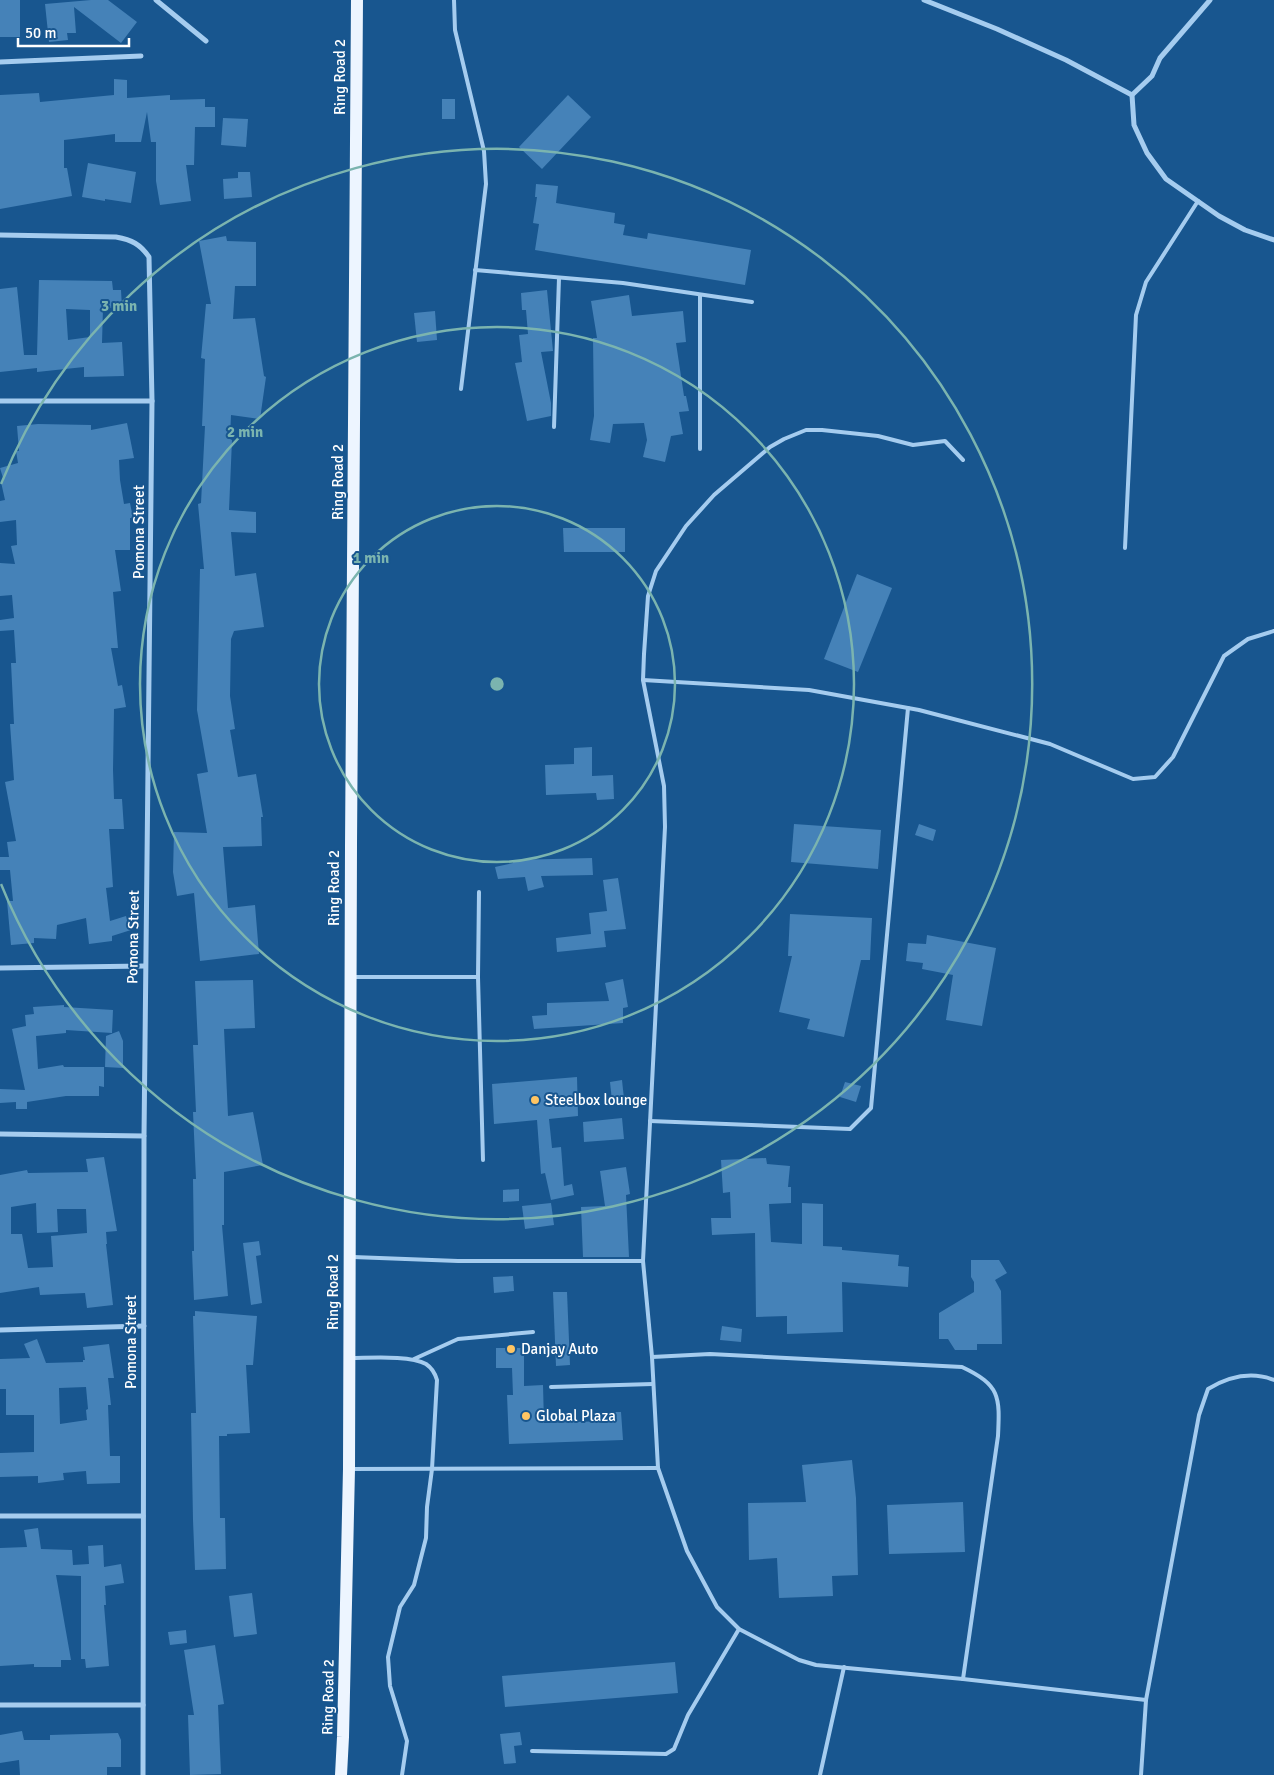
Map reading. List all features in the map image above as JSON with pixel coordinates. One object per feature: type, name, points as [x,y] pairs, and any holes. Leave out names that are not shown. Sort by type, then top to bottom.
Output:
[{"type":"main road","name":"Ring Road 2","points":[[341,1775],[349,1469],[356,0]]},
{"type":"street","points":[[156,0],[206,41]]},
{"type":"street","points":[[924,0],[997,29],[1066,60],[1132,95]]},
{"type":"street","points":[[1132,95],[1152,76],[1160,58],[1210,0]]},
{"type":"street","points":[[0,62],[141,56]]},
{"type":"street","points":[[1132,95],[1134,125],[1147,153],[1166,179],[1219,216],[1245,230],[1274,240]]},
{"type":"street","name":"Pomona Street","points":[[0,235],[116,237],[131,240],[143,248],[150,257],[152,401],[145,966],[143,1775]]},
{"type":"street","points":[[0,401],[152,401]]},
{"type":"street","points":[[0,968],[145,966]]},
{"type":"street","points":[[0,1134],[144,1136]]},
{"type":"street","points":[[0,1330],[144,1326]]},
{"type":"street","points":[[0,1516],[143,1516]]},
{"type":"street","points":[[0,1705],[143,1705]]},
{"type":"lane","points":[[454,0],[455,30],[484,151],[486,184],[461,389]]},
{"type":"lane","points":[[1125,548],[1136,315],[1146,282],[1198,201]]},
{"type":"lane","points":[[475,270],[623,283],[752,302]]},
{"type":"lane","points":[[554,427],[559,278]]},
{"type":"lane","points":[[700,294],[700,449]]},
{"type":"lane","points":[[963,460],[945,441],[912,445],[878,436],[822,430],[806,430],[784,439],[770,448],[714,495],[698,511],[668,551],[656,571],[648,596],[643,680],[664,786],[665,819],[643,1261],[652,1358],[658,1468],[686,1550],[717,1607],[739,1629],[799,1660],[844,1668],[963,1679],[1146,1700]]},
{"type":"lane","points":[[643,680],[810,690],[908,708],[1050,744],[1133,779],[1155,777],[1173,757],[1224,656],[1248,638],[1274,631]]},
{"type":"lane","points":[[650,1121],[850,1129],[871,1108],[908,708]]},
{"type":"lane","points":[[479,892],[478,977],[483,1160]]},
{"type":"lane","points":[[350,977],[478,977]]},
{"type":"lane","points":[[349,1257],[458,1261],[643,1261]]},
{"type":"lane","points":[[414,1359],[458,1339],[533,1332]]},
{"type":"lane","points":[[652,1358],[710,1354],[962,1367],[979,1375],[993,1388],[1000,1408],[998,1436],[963,1679]]},
{"type":"lane","points":[[349,1358],[414,1359],[434,1370],[438,1380],[426,1538],[414,1585],[400,1607],[388,1657],[390,1686],[407,1741],[402,1775]]},
{"type":"lane","points":[[1140,1775],[1146,1700],[1199,1415],[1208,1389],[1224,1380],[1244,1376],[1274,1380]]},
{"type":"lane","points":[[551,1386],[653,1384]]},
{"type":"lane","points":[[349,1469],[658,1468]]},
{"type":"lane","points":[[532,1750],[666,1754],[674,1750],[688,1715],[739,1629]]},
{"type":"lane","points":[[820,1775],[844,1668]]},
{"type":"building","points":[[0,0],[20,0],[20,37],[0,37]]},
{"type":"building","points":[[108,0],[137,22],[121,43],[74,7],[76,33],[67,33],[68,40],[49,42],[45,4]]},
{"type":"building","points":[[114,79],[127,80],[127,98],[170,95],[170,100],[205,99],[205,107],[215,107],[215,127],[195,127],[194,165],[186,165],[191,201],[160,205],[156,181],[156,142],[151,142],[147,112],[141,142],[115,142],[115,134],[64,140],[64,168],[67,168],[72,196],[0,209],[0,95],[39,93],[40,102],[114,95]]},
{"type":"building","points":[[568,95],[591,117],[542,169],[519,147]]},
{"type":"building","points":[[442,99],[455,99],[455,119],[442,119]]},
{"type":"building","points":[[223,118],[248,119],[246,147],[221,145]]},
{"type":"building","points":[[88,163],[136,172],[131,203],[82,197]]},
{"type":"building","points":[[238,172],[250,172],[252,197],[224,199],[223,179],[238,178]]},
{"type":"building","points":[[536,184],[558,186],[556,203],[615,213],[614,223],[625,225],[623,235],[647,239],[648,233],[751,250],[745,285],[535,250],[539,224],[533,223],[537,197],[535,197]]},
{"type":"building","points":[[226,236],[227,241],[256,242],[256,286],[235,286],[233,319],[255,318],[264,376],[266,377],[260,419],[231,415],[230,439],[232,440],[229,510],[256,512],[256,533],[231,532],[235,576],[256,573],[264,627],[234,631],[231,639],[230,696],[235,729],[230,730],[238,777],[256,774],[263,817],[261,817],[262,846],[223,847],[228,908],[255,905],[259,954],[200,961],[194,893],[177,896],[173,872],[174,832],[207,833],[197,774],[208,772],[197,710],[200,569],[204,569],[198,504],[201,503],[205,426],[202,426],[205,359],[201,358],[206,304],[211,304],[199,241]]},
{"type":"building","points":[[39,280],[112,281],[113,290],[121,290],[122,308],[103,308],[102,343],[122,342],[124,376],[84,377],[84,367],[37,372],[37,368],[0,372],[0,289],[17,287],[24,355],[37,355]],"holes":[[[66,309],[90,310],[90,337],[68,340]]]},
{"type":"building","points":[[547,290],[553,351],[541,352],[551,403],[551,416],[527,421],[515,363],[522,362],[519,335],[528,334],[526,310],[522,310],[521,293]]},
{"type":"building","points":[[629,295],[632,316],[683,311],[686,342],[676,343],[684,396],[686,396],[689,411],[679,412],[683,434],[671,436],[665,462],[643,457],[647,440],[644,423],[613,424],[610,443],[590,440],[594,416],[593,338],[597,338],[591,301]]},
{"type":"building","points":[[435,311],[437,340],[417,342],[414,313]]},
{"type":"building","points":[[127,423],[134,458],[119,460],[120,480],[124,504],[130,503],[133,518],[130,518],[130,550],[115,550],[121,591],[113,592],[118,648],[111,648],[118,686],[122,685],[126,707],[114,709],[113,770],[114,799],[122,799],[124,829],[109,829],[113,887],[106,888],[110,921],[126,916],[131,930],[112,936],[112,941],[89,944],[86,918],[57,925],[56,939],[34,938],[34,943],[11,945],[7,901],[13,901],[10,870],[0,870],[0,857],[9,857],[7,842],[16,841],[5,782],[14,780],[10,724],[14,724],[11,663],[16,663],[14,630],[0,631],[0,620],[14,618],[12,595],[0,596],[0,563],[15,564],[11,546],[17,545],[16,520],[0,522],[0,501],[5,500],[1,482],[4,481],[0,468],[18,463],[16,451],[19,451],[17,426],[38,424],[91,425],[91,430]]},
{"type":"building","points":[[563,528],[625,528],[625,552],[564,552]]},
{"type":"building","points":[[857,574],[892,588],[858,672],[824,659]]},
{"type":"building","points":[[592,747],[592,776],[613,775],[614,799],[597,800],[596,793],[546,795],[545,765],[574,764],[574,748]]},
{"type":"building","points":[[794,824],[881,830],[878,869],[791,862]]},
{"type":"building","points":[[919,824],[936,830],[933,841],[915,835]]},
{"type":"building","points":[[592,858],[593,875],[541,876],[544,887],[528,891],[525,877],[498,879],[495,867],[513,863],[513,860]]},
{"type":"building","points":[[618,878],[626,929],[604,931],[606,947],[557,952],[556,938],[591,934],[589,913],[607,911],[603,880]]},
{"type":"building","points":[[790,914],[872,918],[870,960],[861,960],[844,1037],[807,1029],[810,1019],[779,1012],[792,956],[788,956]]},
{"type":"building","points":[[927,935],[996,948],[982,1026],[946,1020],[953,975],[922,969],[923,963],[906,961],[908,943],[926,944]]},
{"type":"building","points":[[623,979],[628,1007],[623,1008],[623,1023],[534,1029],[532,1016],[547,1015],[547,1003],[609,1001],[605,983]]},
{"type":"building","points":[[253,980],[255,1028],[224,1029],[228,1116],[253,1112],[263,1165],[224,1172],[224,1225],[222,1225],[228,1296],[194,1300],[192,1251],[194,1251],[193,1179],[196,1179],[193,1112],[196,1112],[193,1045],[198,1045],[195,981]]},
{"type":"building","points":[[64,1005],[64,1007],[113,1010],[112,1033],[66,1030],[66,1033],[36,1036],[38,1069],[63,1065],[64,1067],[104,1067],[104,1087],[99,1086],[99,1096],[66,1096],[27,1102],[27,1109],[16,1109],[16,1102],[0,1103],[0,1089],[25,1090],[12,1029],[26,1026],[25,1015],[34,1014],[33,1007]]},
{"type":"building","points":[[119,1031],[123,1041],[123,1068],[105,1067],[106,1036]]},
{"type":"building","name":"Steelbox lounge","points":[[577,1077],[578,1116],[549,1119],[552,1148],[561,1147],[564,1186],[572,1184],[574,1195],[551,1200],[545,1173],[541,1174],[537,1120],[494,1124],[492,1084]]},
{"type":"building","points":[[622,1080],[624,1099],[612,1101],[610,1082]]},
{"type":"building","points":[[845,1082],[861,1086],[856,1102],[840,1097]]},
{"type":"building","points":[[622,1118],[624,1139],[584,1142],[583,1122]]},
{"type":"building","points":[[104,1157],[117,1231],[106,1232],[113,1305],[87,1308],[85,1293],[40,1295],[39,1287],[0,1293],[0,1175],[27,1170],[28,1173],[88,1172],[86,1159]],"holes":[[[36,1203],[37,1233],[58,1232],[57,1209],[86,1209],[87,1233],[51,1236],[53,1267],[28,1268],[22,1234],[11,1234],[11,1207]]]},
{"type":"building","points":[[766,1158],[767,1164],[790,1166],[788,1187],[791,1187],[791,1203],[769,1204],[771,1242],[802,1244],[802,1203],[823,1204],[823,1246],[842,1247],[842,1250],[899,1255],[898,1266],[909,1267],[908,1287],[842,1282],[843,1332],[787,1334],[787,1316],[756,1317],[755,1233],[712,1235],[711,1218],[731,1218],[730,1192],[723,1193],[721,1160]]},
{"type":"building","points":[[626,1167],[630,1194],[626,1195],[629,1257],[583,1257],[581,1207],[605,1206],[600,1171]]},
{"type":"building","points":[[519,1189],[519,1201],[503,1202],[503,1190]]},
{"type":"building","points":[[551,1203],[554,1225],[525,1229],[522,1206]]},
{"type":"building","points":[[259,1241],[261,1255],[256,1256],[262,1303],[251,1305],[243,1243]]},
{"type":"building","points":[[971,1260],[999,1260],[1007,1273],[995,1280],[1001,1291],[1002,1344],[977,1344],[977,1350],[955,1350],[948,1339],[939,1339],[939,1313],[974,1292],[974,1282],[971,1277]]},
{"type":"building","points":[[513,1276],[514,1291],[494,1293],[493,1277]]},
{"type":"building","points":[[553,1292],[567,1292],[570,1365],[556,1366]]},
{"type":"building","points":[[195,1311],[257,1316],[253,1365],[246,1365],[250,1433],[219,1436],[220,1518],[225,1518],[226,1569],[195,1570],[191,1413],[196,1413],[193,1316],[195,1316]]},
{"type":"building","points":[[722,1326],[742,1329],[741,1342],[720,1340]]},
{"type":"building","points":[[37,1339],[46,1363],[83,1362],[85,1360],[83,1347],[109,1344],[114,1378],[108,1378],[111,1405],[108,1405],[110,1456],[120,1456],[120,1483],[87,1484],[86,1471],[63,1473],[64,1480],[38,1483],[38,1476],[0,1477],[0,1453],[34,1452],[34,1415],[6,1415],[6,1389],[0,1389],[0,1359],[30,1358],[24,1344]],"holes":[[[86,1387],[88,1409],[86,1410],[87,1420],[60,1424],[59,1388]]]},
{"type":"building","name":"Global Plaza","points":[[496,1348],[524,1348],[524,1386],[543,1385],[544,1423],[606,1421],[606,1412],[621,1412],[623,1440],[509,1444],[507,1395],[513,1395],[512,1368],[496,1368]]},
{"type":"building","points":[[852,1460],[856,1498],[858,1575],[832,1576],[833,1596],[779,1598],[777,1558],[749,1560],[748,1503],[806,1502],[802,1465]]},
{"type":"building","points":[[963,1502],[965,1552],[889,1554],[887,1505]]},
{"type":"building","points":[[38,1528],[41,1549],[72,1550],[73,1565],[89,1564],[88,1546],[103,1545],[104,1567],[121,1564],[124,1583],[105,1586],[106,1605],[104,1605],[109,1666],[86,1668],[85,1659],[81,1659],[81,1576],[56,1575],[71,1660],[61,1660],[61,1667],[34,1667],[34,1664],[0,1666],[0,1548],[27,1547],[24,1530]]},
{"type":"building","points":[[252,1593],[257,1634],[234,1637],[229,1596]]},
{"type":"building","points":[[186,1630],[187,1643],[170,1645],[168,1632]]},
{"type":"building","points":[[215,1645],[224,1704],[218,1705],[221,1774],[190,1775],[188,1715],[194,1715],[184,1650]]},
{"type":"building","points":[[675,1662],[678,1693],[505,1707],[502,1676]]},
{"type":"building","points":[[22,1731],[24,1740],[50,1740],[50,1735],[118,1733],[121,1740],[121,1767],[107,1767],[107,1775],[20,1775],[19,1760],[0,1763],[0,1735]]},
{"type":"building","points":[[520,1732],[522,1745],[514,1746],[516,1763],[504,1764],[500,1734]]},
{"type":"place","name":"Steelbox lounge","points":[[535,1100]]},
{"type":"place","name":"Danjay Auto","points":[[511,1349]]},
{"type":"place","name":"Global Plaza","points":[[526,1416]]}]
